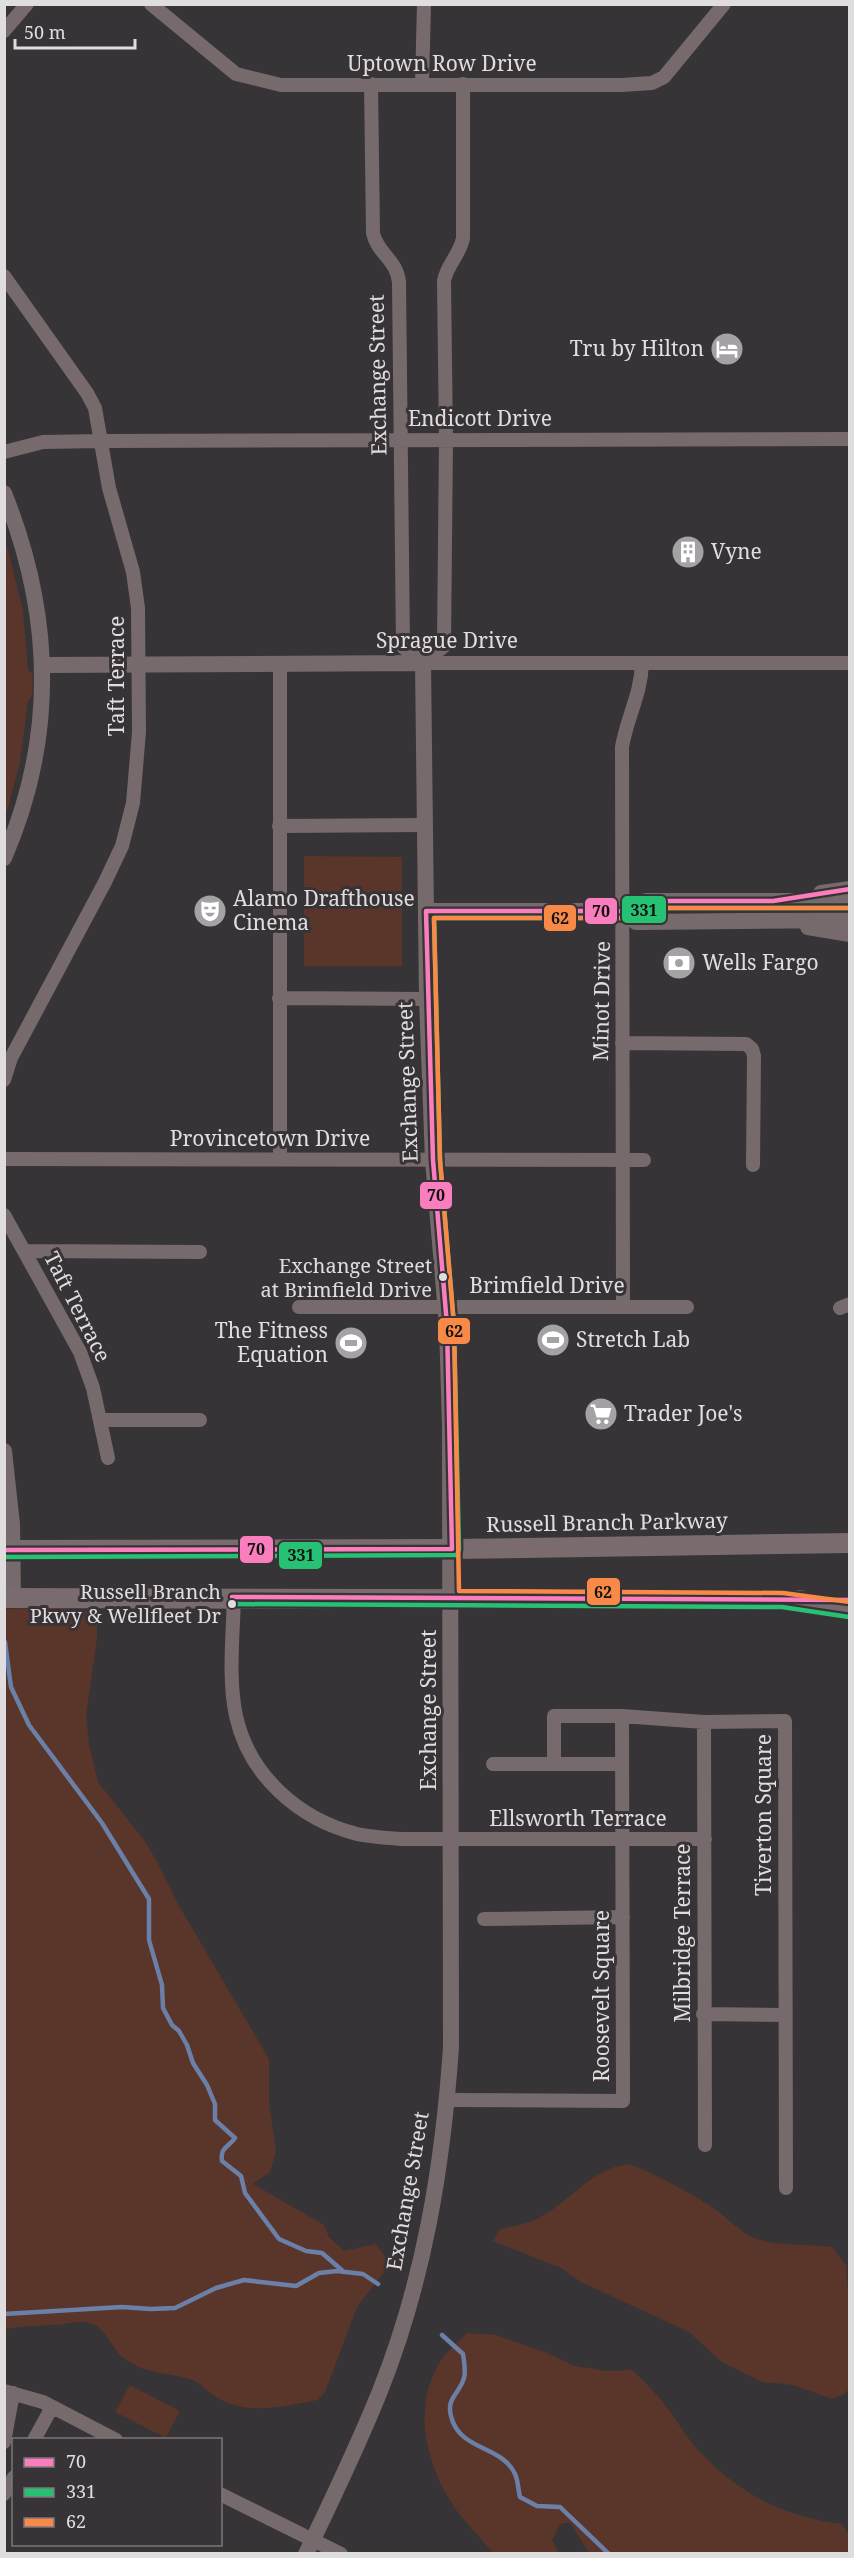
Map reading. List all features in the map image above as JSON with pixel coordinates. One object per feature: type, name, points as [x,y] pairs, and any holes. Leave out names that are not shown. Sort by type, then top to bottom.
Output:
[{"type":"main road","name":"Russell Branch Parkway","points":[[8,1550],[452,1549],[849,1544]]},
{"type":"main road","points":[[9,1598],[849,1600]]},
{"type":"main road","points":[[783,1600],[849,1610]]},
{"type":"street","points":[[4,31],[27,4]]},
{"type":"street","name":"Uptown Row Drive","points":[[151,4],[236,74],[281,85],[622,85],[652,83],[664,77],[724,4]]},
{"type":"street","points":[[422,84],[424,4]]},
{"type":"street","name":"Exchange Street","points":[[309,2547],[381,2390],[410,2302],[430,2220],[447,2100],[452,2009],[452,1549],[449,1403],[445,1308],[433,1160],[427,999],[423,663],[403,646],[399,282],[396,266],[375,242],[373,233],[371,84]]},
{"type":"street","points":[[423,663],[444,646],[446,439],[444,281],[447,268],[459,253],[463,238],[463,84]]},
{"type":"street","name":"Taft Terrace","points":[[4,276],[87,393],[95,408],[109,488],[133,572],[138,608],[139,665],[139,732],[133,803],[122,846],[11,1058],[4,1080]]},
{"type":"street","name":"Endicott Drive","points":[[4,452],[43,442],[102,441],[849,439]]},
{"type":"street","points":[[4,493],[18,526],[32,577],[40,625],[43,665],[41,716],[30,783],[4,858]]},
{"type":"street","name":"Minot Drive","points":[[623,1306],[622,747],[625,728],[642,683],[642,663]]},
{"type":"street","name":"Sprague Drive","points":[[43,665],[849,663]]},
{"type":"street","points":[[280,664],[280,1159]]},
{"type":"street","points":[[279,826],[424,825]]},
{"type":"street","points":[[773,901],[849,889]]},
{"type":"street","points":[[426,911],[624,911],[646,901],[849,901]]},
{"type":"street","points":[[624,911],[636,922],[849,920]]},
{"type":"street","points":[[774,921],[849,934]]},
{"type":"street","points":[[279,998],[427,999]]},
{"type":"street","points":[[622,1043],[746,1044],[752,1048],[754,1056],[753,1165]]},
{"type":"street","name":"Provincetown Drive","points":[[4,1159],[644,1160]]},
{"type":"street","name":"Taft Terrace","points":[[4,1215],[80,1353],[93,1388],[108,1458]]},
{"type":"street","points":[[25,1251],[200,1252]]},
{"type":"street","name":"Brimfield Drive","points":[[299,1307],[687,1307]]},
{"type":"street","points":[[101,1420],[200,1420]]},
{"type":"street","points":[[4,1450],[9,1477],[9,1598]]},
{"type":"street","name":"Ellsworth Terrace","points":[[234,1597],[233,1684],[236,1715],[250,1757],[265,1778],[300,1809],[331,1826],[373,1836],[451,1840],[705,1839]]},
{"type":"street","name":"Tiverton Square","points":[[555,1764],[554,1716],[622,1716],[704,1722],[785,1721],[786,2188]]},
{"type":"street","name":"Roosevelt Square","points":[[447,2100],[623,2101],[622,1716]]},
{"type":"street","name":"Milbridge Terrace","points":[[704,1722],[705,2145]]},
{"type":"street","points":[[493,1764],[622,1764]]},
{"type":"street","points":[[484,1919],[623,1917]]},
{"type":"street","points":[[704,2014],[785,2015]]},
{"type":"street","points":[[4,2442],[9,2392],[52,2407],[114,2438]]},
{"type":"street","points":[[35,2438],[52,2407]]},
{"type":"street","points":[[4,2494],[12,2480]]},
{"type":"street","points":[[222,2495],[309,2547],[341,2553]]},
{"type":"shaded area","points":[[4,534],[23,611],[28,669],[33,674],[32,696],[28,701],[20,762],[5,819]]},
{"type":"shaded area","points":[[304,856],[402,857],[402,966],[304,966]]},
{"type":"shaded area","points":[[64,1608],[97,1612],[97,1639],[86,1715],[89,1744],[98,1782],[144,1840],[178,1904],[269,2059],[269,2102],[276,2151],[270,2172],[253,2184],[324,2225],[329,2237],[344,2251],[376,2244],[386,2258],[385,2271],[357,2307],[325,2392],[318,2400],[271,2408],[235,2405],[219,2399],[190,2379],[150,2371],[125,2359],[103,2332],[93,2324],[86,2322],[5,2329],[5,1609]]},
{"type":"shaded area","points":[[630,2164],[700,2199],[754,2238],[774,2243],[832,2247],[846,2265],[850,2321],[850,2387],[845,2394],[832,2399],[793,2385],[763,2382],[723,2363],[689,2332],[581,2282],[561,2268],[493,2241],[500,2229],[539,2218],[605,2171]]},
{"type":"shaded area","points":[[467,2333],[495,2335],[545,2352],[575,2366],[607,2371],[632,2370],[660,2399],[693,2444],[725,2475],[742,2488],[778,2508],[798,2515],[842,2524],[849,2535],[849,2553],[589,2553],[570,2522],[560,2524],[552,2540],[559,2553],[493,2553],[460,2515],[448,2497],[431,2458],[426,2437],[427,2396],[433,2375],[444,2356]]},
{"type":"shaded area","points":[[130,2385],[180,2411],[166,2438],[115,2412]]},
{"type":"waterway","points":[[5,1642],[11,1687],[29,1725],[102,1823],[149,1899],[149,1940],[162,1985],[163,2008],[172,2025],[179,2031],[193,2063],[207,2085],[215,2104],[215,2120],[235,2138],[223,2150],[222,2161],[241,2176],[245,2193],[279,2239],[306,2251],[322,2253],[344,2272]]},
{"type":"waterway","points":[[4,2314],[122,2307],[175,2308],[216,2288],[244,2280],[296,2286],[319,2273],[337,2271],[363,2274],[378,2284]]},
{"type":"waterway","points":[[442,2335],[463,2354],[464,2360],[464,2378],[450,2405],[451,2416],[456,2427],[471,2442],[501,2458],[509,2465],[516,2476],[520,2497],[537,2506],[560,2507],[609,2554]]},
{"type":"transit line","name":"70","points":[[4,1550],[452,1549],[447,1325],[433,1160],[426,911],[624,911],[646,901],[773,901],[850,889]]},
{"type":"transit line","name":"331","points":[[4,1557],[457,1555],[459,1549],[454,1325],[440,1160],[434,918],[624,918],[648,908],[850,908]]},
{"type":"transit line","name":"62","points":[[850,908],[648,908],[624,918],[434,918],[440,1160],[454,1325],[459,1591],[783,1593],[850,1602]]},
{"type":"transit line","name":"70","points":[[232,1597],[850,1600]]},
{"type":"transit line","name":"331","points":[[232,1604],[782,1607],[849,1617]]},
{"type":"place","name":"Tru by Hilton","points":[[727,349]]},
{"type":"place","name":"Vyne","points":[[688,552]]},
{"type":"place","name":"Alamo Drafthouse Cinema","points":[[210,911]]},
{"type":"place","name":"Wells Fargo","points":[[679,963]]},
{"type":"place","name":"Exchange Street at Brimfield Drive","points":[[443,1277]]},
{"type":"place","name":"Stretch Lab","points":[[553,1340]]},
{"type":"place","name":"The Fitness Equation","points":[[351,1343]]},
{"type":"place","name":"Trader Joe's","points":[[601,1414]]},
{"type":"place","name":"Russell Branch Pkwy & Wellfleet Dr","points":[[232,1604]]}]
